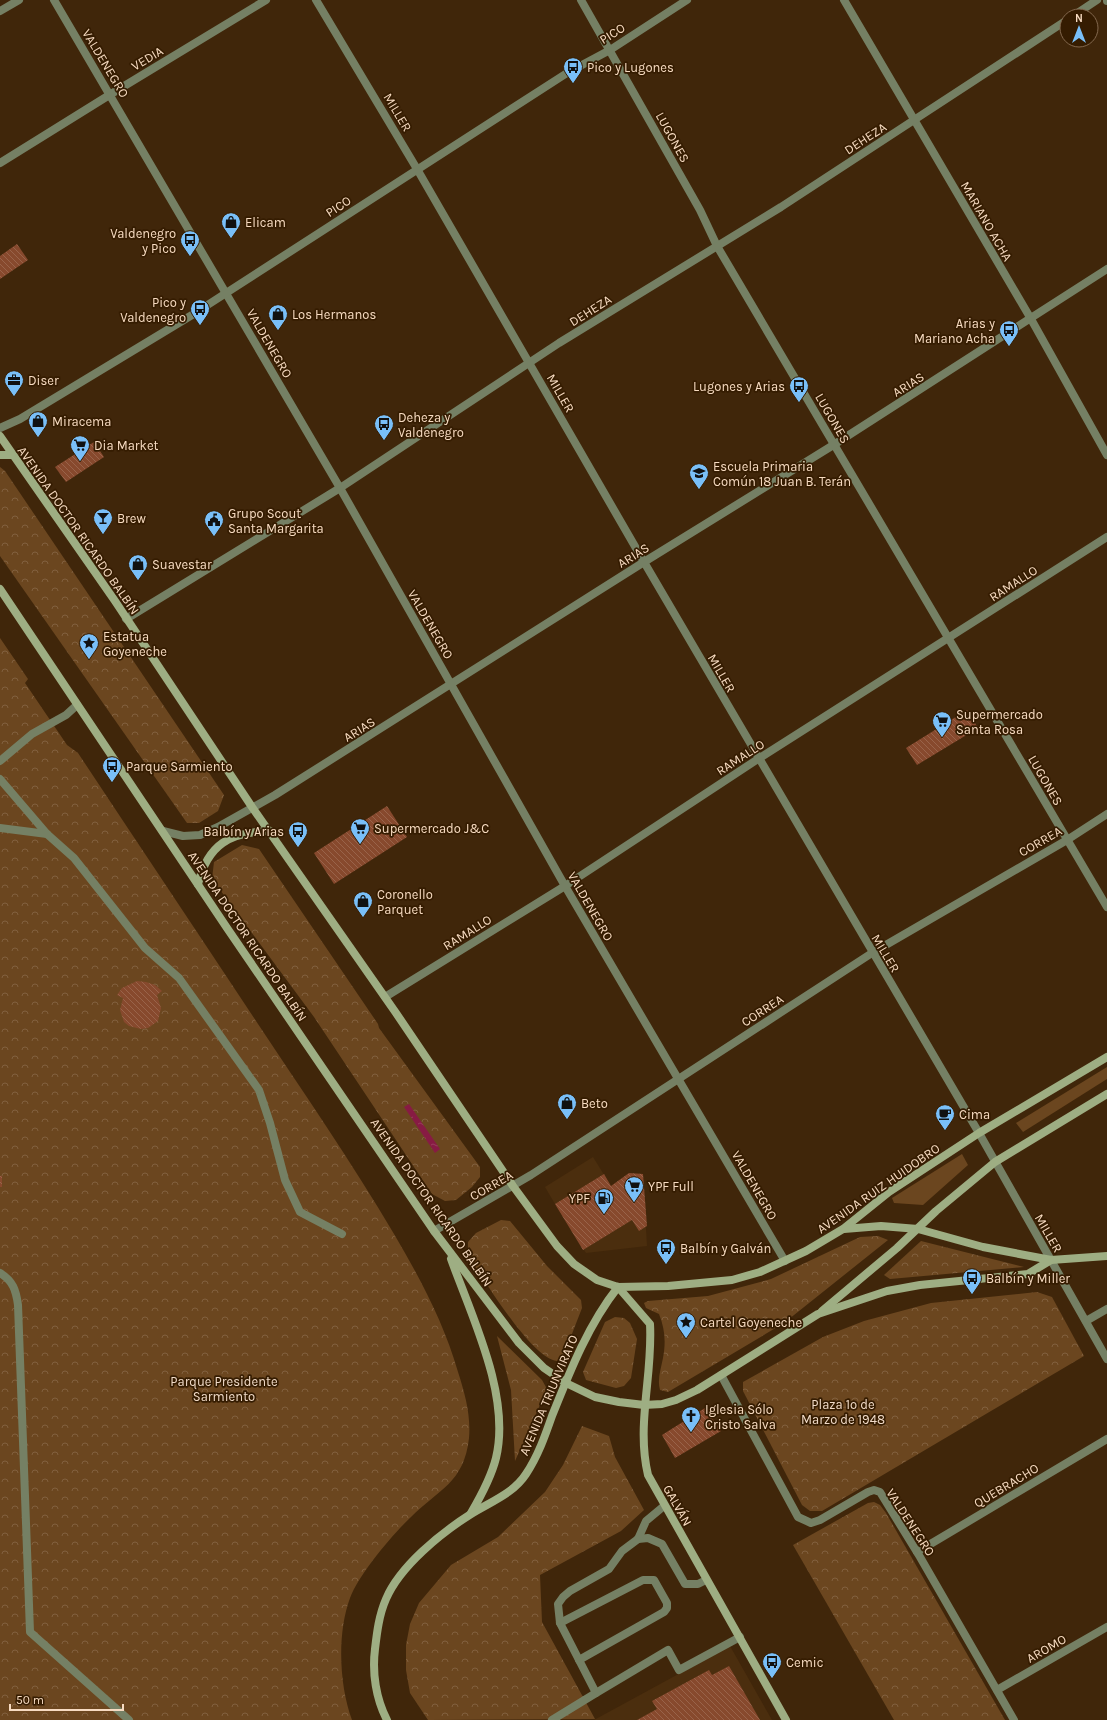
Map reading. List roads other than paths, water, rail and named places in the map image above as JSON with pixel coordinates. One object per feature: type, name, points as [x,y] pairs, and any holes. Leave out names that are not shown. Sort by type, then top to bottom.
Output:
[{"type":"main road","name":"AVENIDA DOCTOR RICARDO BALBÍN","points":[[0,436],[513,1186],[542,1227],[574,1264],[597,1280],[618,1287],[703,1284],[732,1280],[760,1272],[785,1261]]},
{"type":"main road","points":[[0,455],[12,455]]},
{"type":"main road","name":"AVENIDA DOCTOR RICARDO BALBÍN","points":[[0,589],[434,1231],[531,1356],[566,1383],[595,1396],[619,1402],[644,1405],[662,1404],[676,1400],[721,1375],[818,1314],[887,1291],[920,1285],[1028,1274],[1051,1260]]},
{"type":"main road","points":[[198,884],[202,868],[208,858],[223,842],[238,834],[270,831]]},
{"type":"main road","name":"AVENIDA RUIZ HUIDOBRO","points":[[785,1261],[843,1229],[889,1192],[979,1133],[1107,1057]]},
{"type":"main road","points":[[818,1314],[897,1248],[936,1211],[995,1162],[1107,1094]]},
{"type":"main road","name":"AVENIDA DOCTOR RICARDO BALBÍN","points":[[843,1229],[881,1226],[918,1229],[983,1247],[1051,1260],[1107,1256]]},
{"type":"main road","name":"AVENIDA TRIUNVIRATO","points":[[449,1252],[495,1384],[498,1413],[496,1457],[487,1483],[470,1515]]},
{"type":"main road","name":"AVENIDA TRIUNVIRATO","points":[[387,1720],[375,1685],[374,1659],[377,1626],[386,1598],[409,1565],[426,1548],[470,1515],[509,1493],[526,1475],[541,1449],[566,1383],[592,1324],[618,1287]]},
{"type":"main road","name":"GALVÁN","points":[[618,1287],[650,1324],[650,1359],[644,1405],[643,1439],[644,1460],[648,1475],[664,1506],[786,1720]]},
{"type":"street","points":[[0,11],[19,0]]},
{"type":"street","name":"VALDENEGRO","points":[[54,0],[111,94],[201,252],[226,292],[340,488],[565,886],[785,1261]]},
{"type":"street","name":"VEDIA","points":[[0,163],[266,0]]},
{"type":"street","name":"MILLER","points":[[316,0],[530,362],[758,759],[979,1133],[1107,1359]]},
{"type":"street","name":"LUGONES","points":[[581,0],[700,210],[717,246],[1107,907]]},
{"type":"street","name":"PICO","points":[[0,428],[20,419],[226,292],[567,73],[610,50],[687,0]]},
{"type":"street","name":"MARIANO ACHA","points":[[844,0],[1031,319],[1107,455]]},
{"type":"street","points":[[1085,8],[1097,0]]},
{"type":"street","name":"DEHEZA","points":[[126,619],[340,488],[530,362],[781,208],[1059,25]]},
{"type":"street","name":"ARIAS","points":[[163,831],[183,836],[200,835],[218,827],[252,806],[275,795],[644,562],[835,444],[1107,269]]},
{"type":"street","name":"RAMALLO","points":[[385,997],[565,886],[758,759],[1107,537]]},
{"type":"street","points":[[0,761],[32,734],[66,715],[77,705]]},
{"type":"street","points":[[0,779],[47,834],[74,858],[145,948],[180,978],[259,1090],[270,1123],[285,1180],[300,1212],[342,1234]]},
{"type":"street","name":"CORREA","points":[[434,1231],[513,1186],[872,953],[1067,840],[1107,814]]},
{"type":"street","points":[[0,828],[47,834]]},
{"type":"street","points":[[0,1273],[8,1278],[15,1289],[18,1304],[30,1632],[129,1720]]},
{"type":"street","points":[[1086,1321],[1107,1309]]},
{"type":"street","name":"VALDENEGRO","points":[[721,1375],[798,1517],[811,1523],[820,1520],[868,1492],[874,1490],[880,1492],[917,1552],[1014,1720]]},
{"type":"street","name":"QUEBRACHO","points":[[917,1552],[1107,1439]]},
{"type":"street","points":[[638,1539],[646,1521],[664,1506]]},
{"type":"street","points":[[596,1693],[560,1623],[558,1604],[563,1597],[609,1569],[622,1550],[638,1539],[648,1538],[662,1544],[685,1584],[698,1584],[706,1580]]},
{"type":"street","points":[[560,1623],[643,1580],[654,1580],[667,1603],[667,1608],[664,1612],[579,1660]]},
{"type":"street","name":"AROMO","points":[[997,1690],[1107,1627]]},
{"type":"street","points":[[552,1720],[668,1650],[679,1670],[740,1637]]},
{"type":"water","points":[[409,1104],[440,1149],[435,1153],[404,1107]]},
{"type":"place","name":"Pico y Lugones","points":[[573,84]]},
{"type":"place","name":"Elicam","points":[[231,239]]},
{"type":"place","name":"Valdenegro y Pico","points":[[190,257]]},
{"type":"place","name":"Pico y Valdenegro","points":[[200,326]]},
{"type":"place","name":"Los Hermanos","points":[[278,331]]},
{"type":"place","name":"Arias y Mariano Acha","points":[[1009,347]]},
{"type":"place","name":"Diser","points":[[14,397]]},
{"type":"place","name":"Lugones y Arias","points":[[799,403]]},
{"type":"place","name":"Miracema","points":[[38,438]]},
{"type":"place","name":"Deheza y Valdenegro","points":[[384,441]]},
{"type":"place","name":"Dia Market","points":[[80,462]]},
{"type":"place","name":"Escuela Primaria Común 18 Juan B. Terán","points":[[699,490]]},
{"type":"place","name":"Brew","points":[[103,535]]},
{"type":"place","name":"Grupo Scout Santa Margarita","points":[[214,537]]},
{"type":"place","name":"Suavestar","points":[[138,581]]},
{"type":"place","name":"Estatua Goyeneche","points":[[89,660]]},
{"type":"place","name":"Supermercado Santa Rosa","points":[[942,738]]},
{"type":"place","name":"Parque Sarmiento","points":[[112,783]]},
{"type":"place","name":"Supermercado J&C","points":[[360,845]]},
{"type":"place","name":"Balbín y Arias","points":[[298,848]]},
{"type":"place","name":"Coronello Parquet","points":[[363,918]]},
{"type":"place","name":"Beto","points":[[567,1120]]},
{"type":"place","name":"Cima","points":[[945,1131]]},
{"type":"place","name":"YPF Full","points":[[634,1203]]},
{"type":"place","name":"YPF","points":[[604,1215]]},
{"type":"place","name":"Balbín y Galván","points":[[666,1265]]},
{"type":"place","name":"Balbín y Miller","points":[[972,1295]]},
{"type":"place","name":"Cartel Goyeneche","points":[[686,1339]]},
{"type":"place","name":"Iglesia Sólo Cristo Salva","points":[[691,1433]]},
{"type":"place","name":"Cemic","points":[[772,1679]]},
{"type":"park label","name":"Parque Presidente Sarmiento","points":[[224,1388]]},
{"type":"park label","name":"Plaza 1º de Marzo de 1948","points":[[843,1412]]}]
